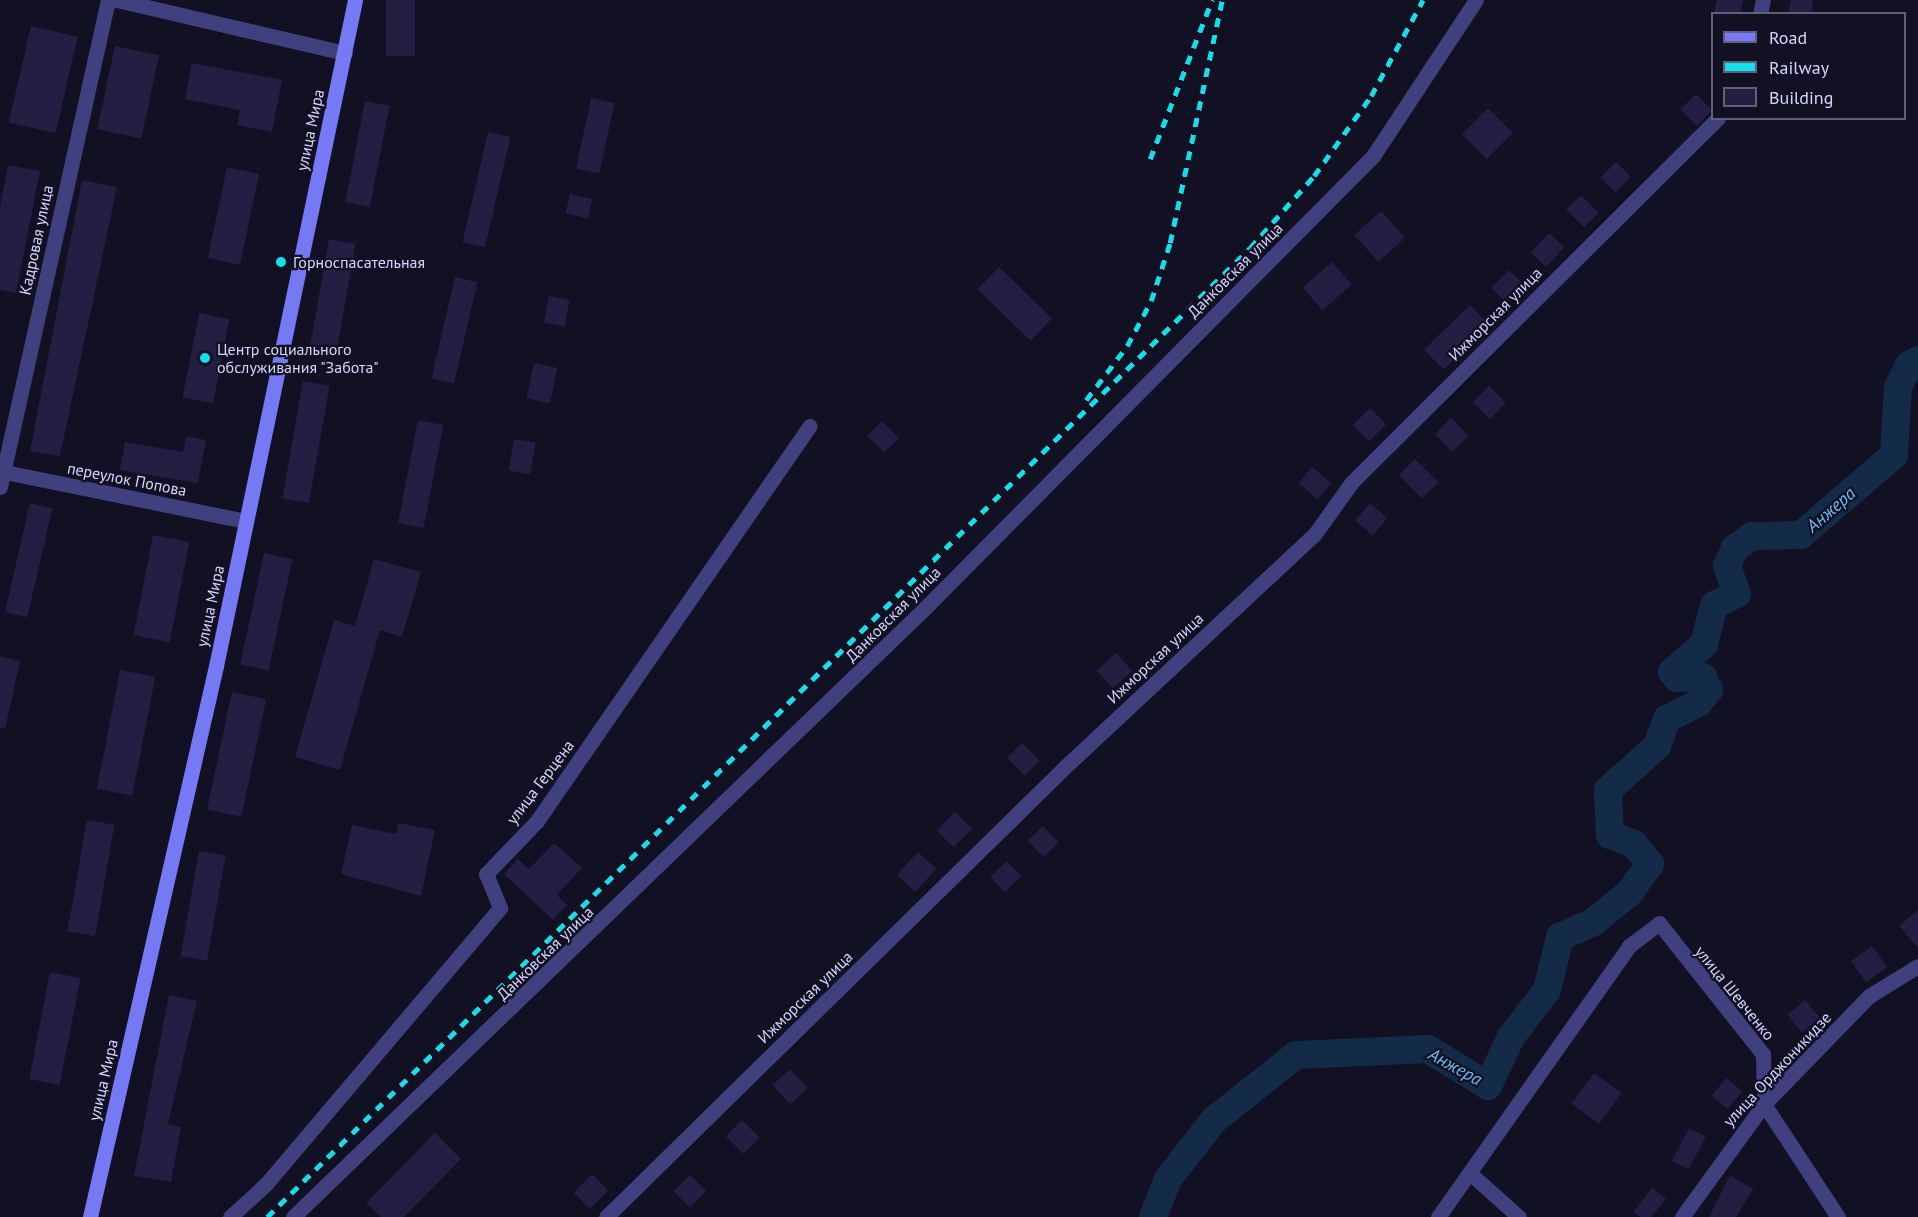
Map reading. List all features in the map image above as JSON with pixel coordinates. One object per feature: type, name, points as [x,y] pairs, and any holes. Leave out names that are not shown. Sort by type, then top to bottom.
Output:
[{"type":"main road","name":"улица Мира","points":[[90,1217],[246,521],[355,0]]},
{"type":"street","name":"Кадровая улица","points":[[1,477],[108,0]]},
{"type":"street","points":[[117,0],[345,53]]},
{"type":"street","name":"Данковская улица","points":[[293,1217],[926,606],[1373,156],[1476,0]]},
{"type":"street","name":"Ижморская улица","points":[[606,1217],[1067,765],[1314,535],[1352,482],[1716,120]]},
{"type":"street","name":"улица Герцена","points":[[230,1217],[266,1184],[500,908],[486,874],[537,821],[809,426]]},
{"type":"street","name":"переулок Попова","points":[[1,477],[246,521]]},
{"type":"street","name":"улица Шевченко","points":[[1472,1174],[1629,946],[1659,923],[1763,1054],[1764,1104]]},
{"type":"street","name":"улица Орджоникидзе","points":[[1682,1217],[1764,1104],[1869,996],[1918,966]]},
{"type":"street","points":[[1764,1104],[1838,1217]]},
{"type":"street","points":[[1438,1217],[1472,1174],[1519,1217]]},
{"type":"building","points":[[386,0],[415,0],[415,56],[386,56]]},
{"type":"building","points":[[1717,0],[1743,0],[1740,12],[1714,12]]},
{"type":"building","points":[[1791,0],[1813,0],[1811,12],[1788,12]]},
{"type":"building","points":[[31,26],[78,37],[55,133],[9,122]]},
{"type":"building","points":[[115,46],[159,55],[141,138],[97,129]]},
{"type":"building","points":[[192,63],[282,80],[272,132],[237,125],[240,110],[185,99]]},
{"type":"building","points":[[1696,94],[1711,112],[1697,126],[1680,110]]},
{"type":"building","points":[[591,98],[614,103],[600,173],[576,168]]},
{"type":"building","points":[[365,101],[390,106],[370,207],[345,202]]},
{"type":"building","points":[[1488,108],[1513,133],[1487,159],[1462,134]]},
{"type":"building","points":[[488,132],[510,137],[485,247],[463,242]]},
{"type":"building","points":[[1616,162],[1631,177],[1615,192],[1600,178]]},
{"type":"building","points":[[8,165],[40,171],[16,293],[0,290],[0,207]]},
{"type":"building","points":[[227,167],[259,174],[240,265],[208,258]]},
{"type":"building","points":[[82,180],[117,187],[60,456],[30,451]]},
{"type":"building","points":[[570,194],[592,199],[588,219],[566,213]]},
{"type":"building","points":[[1581,195],[1599,213],[1584,228],[1566,210]]},
{"type":"building","points":[[1381,211],[1405,238],[1378,262],[1354,235]]},
{"type":"building","points":[[1549,233],[1564,247],[1546,267],[1531,253]]},
{"type":"building","points":[[329,239],[356,244],[337,350],[310,345]]},
{"type":"building","points":[[1332,262],[1352,285],[1322,310],[1303,288]]},
{"type":"building","points":[[999,267],[1052,318],[1031,341],[977,289]]},
{"type":"building","points":[[1509,270],[1524,285],[1506,303],[1491,288]]},
{"type":"building","points":[[455,277],[477,282],[454,384],[432,378]]},
{"type":"building","points":[[549,296],[570,300],[564,327],[544,323]]},
{"type":"building","points":[[1470,305],[1489,325],[1443,370],[1424,349]]},
{"type":"building","name":"Центр социального обслуживания \"Забота\"","points":[[199,313],[229,319],[213,403],[183,397]]},
{"type":"building","points":[[534,363],[557,368],[550,403],[527,398]]},
{"type":"building","points":[[303,381],[330,386],[309,503],[282,498]]},
{"type":"building","points":[[1489,386],[1506,403],[1490,419],[1473,402]]},
{"type":"building","points":[[1370,408],[1386,424],[1369,441],[1353,425]]},
{"type":"building","points":[[1451,418],[1469,436],[1452,452],[1435,434]]},
{"type":"building","points":[[418,420],[444,425],[423,528],[398,523]]},
{"type":"building","points":[[882,421],[899,438],[884,453],[867,436]]},
{"type":"building","points":[[186,436],[206,440],[198,483],[120,470],[125,442],[183,452]]},
{"type":"building","points":[[514,439],[536,443],[530,474],[508,471]]},
{"type":"building","points":[[1415,459],[1438,482],[1422,499],[1399,475]]},
{"type":"building","points":[[1312,467],[1331,483],[1318,499],[1299,483]]},
{"type":"building","points":[[30,503],[52,508],[27,617],[5,612]]},
{"type":"building","points":[[1370,503],[1388,518],[1373,535],[1355,521]]},
{"type":"building","points":[[153,535],[189,542],[170,642],[134,635]]},
{"type":"building","points":[[264,553],[292,559],[269,671],[240,665]]},
{"type":"building","points":[[374,559],[421,572],[402,637],[380,630],[340,770],[295,757],[334,620],[355,626]]},
{"type":"building","points":[[1116,653],[1132,671],[1113,688],[1097,670]]},
{"type":"building","points":[[0,656],[20,661],[5,729],[0,728]]},
{"type":"building","points":[[120,670],[155,677],[132,796],[97,789]]},
{"type":"building","points":[[232,692],[266,699],[241,817],[207,809]]},
{"type":"building","points":[[1022,743],[1040,761],[1025,776],[1007,758]]},
{"type":"building","points":[[955,812],[972,829],[954,847],[937,830]]},
{"type":"building","points":[[87,820],[115,825],[95,936],[67,931]]},
{"type":"building","points":[[398,823],[435,830],[421,896],[341,874],[352,825],[396,834]]},
{"type":"building","points":[[1043,826],[1059,843],[1043,857],[1028,840]]},
{"type":"building","points":[[554,843],[582,868],[557,895],[567,905],[553,920],[504,874],[518,859],[529,869]]},
{"type":"building","points":[[199,851],[226,856],[207,961],[180,956]]},
{"type":"building","points":[[918,852],[936,869],[915,892],[897,875]]},
{"type":"building","points":[[1007,861],[1021,876],[1005,892],[990,877]]},
{"type":"building","points":[[1918,910],[1918,948],[1899,926]]},
{"type":"building","points":[[1872,946],[1887,967],[1866,982],[1851,961]]},
{"type":"building","points":[[50,972],[80,978],[60,1085],[29,1079]]},
{"type":"building","points":[[169,995],[197,1001],[168,1124],[181,1127],[171,1182],[134,1176]]},
{"type":"building","points":[[1805,1000],[1820,1018],[1802,1032],[1787,1015]]},
{"type":"building","points":[[790,1069],[808,1088],[790,1104],[772,1085]]},
{"type":"building","points":[[1594,1073],[1622,1093],[1599,1124],[1572,1104]]},
{"type":"building","points":[[1726,1078],[1742,1091],[1728,1109],[1712,1096]]},
{"type":"building","points":[[742,1120],[760,1138],[743,1154],[726,1136]]},
{"type":"building","points":[[1689,1128],[1706,1137],[1688,1170],[1672,1161]]},
{"type":"building","points":[[435,1133],[461,1159],[404,1217],[381,1217],[366,1203]]},
{"type":"building","points":[[592,1174],[608,1190],[590,1209],[574,1192]]},
{"type":"building","points":[[690,1175],[706,1191],[690,1208],[674,1191]]},
{"type":"building","points":[[1730,1175],[1753,1189],[1736,1217],[1709,1217]]},
{"type":"building","points":[[1652,1188],[1666,1199],[1651,1217],[1640,1217],[1633,1212]]},
{"type":"waterway","name":"Анжера","points":[[1153,1217],[1168,1179],[1214,1120],[1296,1055],[1428,1049],[1488,1086],[1511,1037],[1547,990],[1560,937],[1592,923],[1629,893],[1650,864],[1634,844],[1610,835],[1608,790],[1657,746],[1667,719],[1698,703],[1709,690],[1703,677],[1677,678],[1672,672],[1704,644],[1714,605],[1737,594],[1727,566],[1735,548],[1752,536],[1801,535],[1894,455],[1898,387],[1909,365],[1918,360]]},
{"type":"railway","points":[[1150,159],[1212,0]]},
{"type":"railway","points":[[1086,400],[1127,346],[1151,301],[1170,243],[1222,0]]},
{"type":"railway","points":[[267,1217],[1250,248],[1314,176],[1371,96],[1423,0]]},
{"type":"place","name":"Горноспасательная","points":[[281,262]]},
{"type":"place","name":"Центр социального обслуживания \"Забота\"","points":[[205,358]]}]
